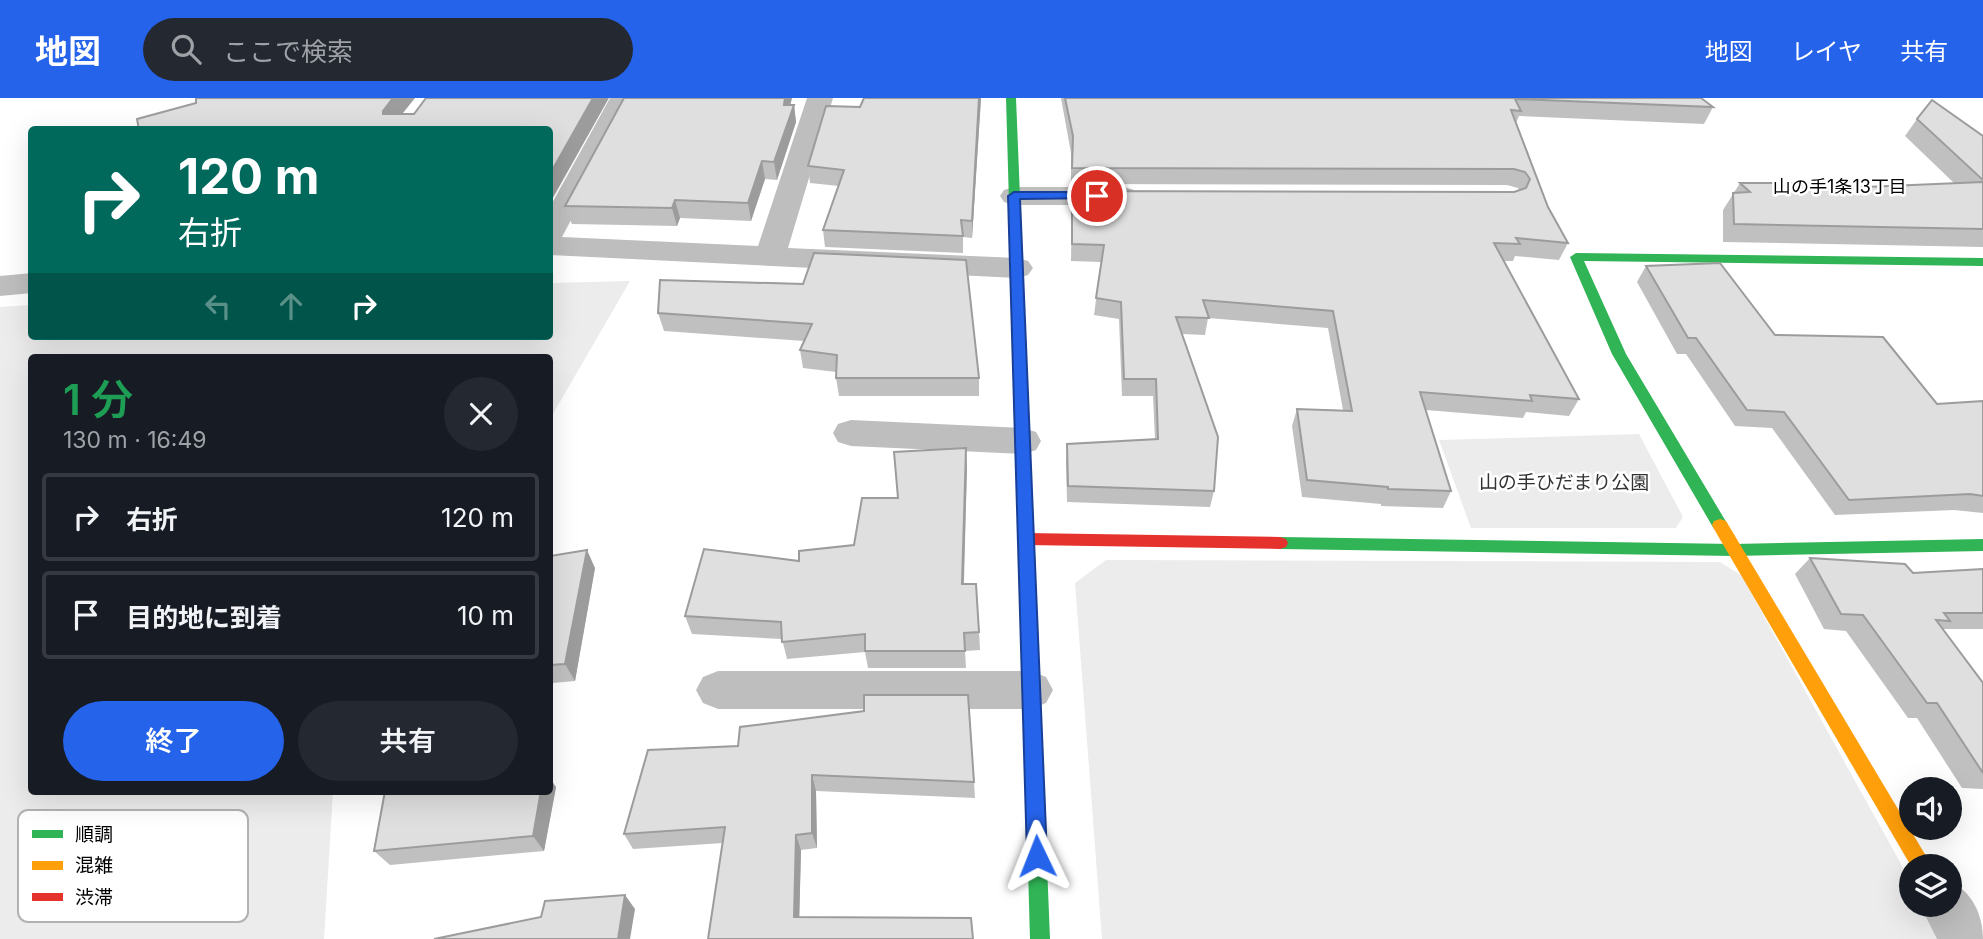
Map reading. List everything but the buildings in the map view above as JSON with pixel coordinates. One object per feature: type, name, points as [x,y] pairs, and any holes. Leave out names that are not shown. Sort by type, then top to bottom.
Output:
[{"type":"street","points":[[554,217],[623,98]]},
{"type":"street","points":[[770,256],[820,98]]},
{"type":"street","points":[[1011,98],[1040,939]]},
{"type":"street","points":[[1014,196],[1151,196]]},
{"type":"street","points":[[553,246],[1017,268]]},
{"type":"street","points":[[1915,854],[1619,354],[1576,257],[1983,262]]},
{"type":"street","points":[[0,286],[28,283]]},
{"type":"street","points":[[851,433],[1023,441]]},
{"type":"street","points":[[1026,539],[1734,550],[1983,545]]},
{"type":"street","points":[[718,690],[1031,690]]},
{"type":"street","points":[[1952,917],[1965,939]]},
{"type":"green space","points":[[630,281],[553,414],[553,354],[28,354],[28,795],[333,795],[324,939],[0,939],[0,307],[28,305],[28,340],[553,340],[553,283]]},
{"type":"green space","name":"山の手ひだまり公園","points":[[1639,434],[1683,517],[1676,528],[1471,528],[1439,440]]},
{"type":"green space","points":[[1106,560],[1720,562],[1741,575],[1899,860],[1899,917],[1930,917],[1942,939],[1102,939],[1075,583]]},
{"type":"traffic: fast","points":[[1011,98],[1040,939]]},
{"type":"traffic: fast","points":[[1720,525],[1619,354],[1576,257],[1983,262]]},
{"type":"traffic: fast","points":[[1280,543],[1734,550],[1983,545]]},
{"type":"traffic: slow","points":[[1720,525],[1915,854]]},
{"type":"traffic: jam","points":[[1026,539],[1280,543]]},
{"type":"district","name":"山の手1条13丁目","points":[[1840,187]]},
{"type":"route","points":[[1037,856],[1014,196],[1097,196]]}]
